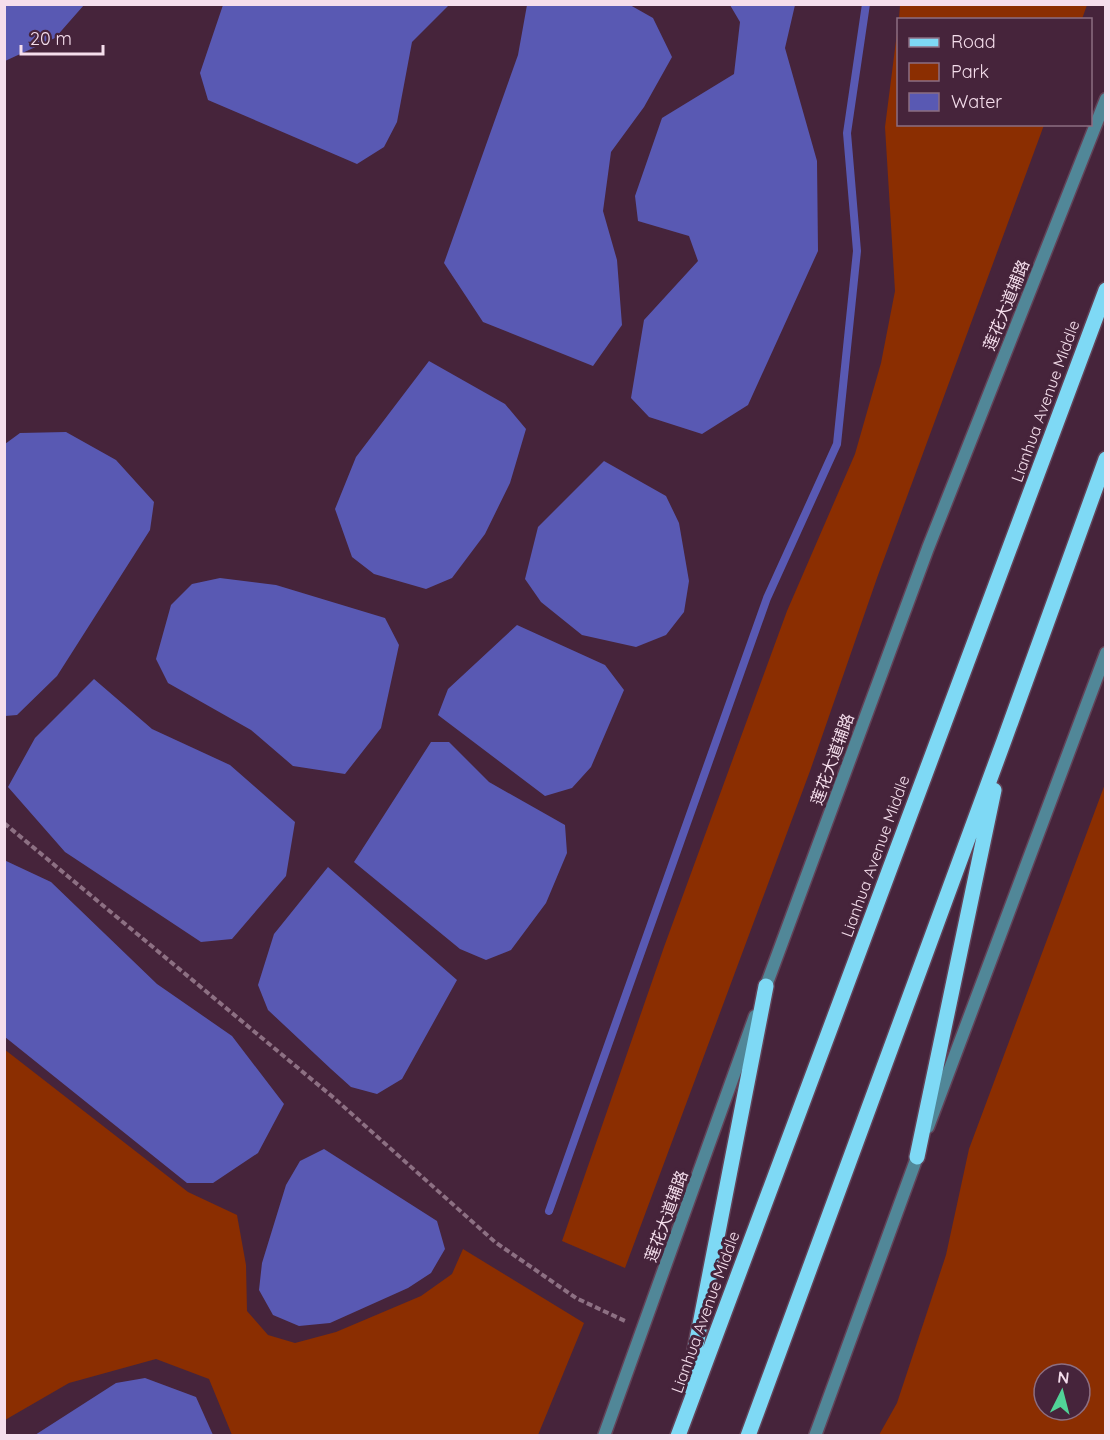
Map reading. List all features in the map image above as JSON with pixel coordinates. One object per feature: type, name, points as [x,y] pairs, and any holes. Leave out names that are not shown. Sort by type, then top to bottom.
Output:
[{"type":"main road","name":"Lianhua Avenue Middle","points":[[679,1433],[1106,290]]},
{"type":"main road","points":[[748,1436],[1106,459]]},
{"type":"main road","points":[[917,1157],[1005,738]]},
{"type":"main road","points":[[679,1433],[766,986]]},
{"type":"street","name":"莲花大道辅路","points":[[604,1436],[766,986],[928,548],[1106,99]]},
{"type":"street","points":[[815,1436],[1106,653]]},
{"type":"path","points":[[4,823],[334,1098],[495,1242],[576,1298],[642,1329]]},
{"type":"green space","points":[[900,4],[1087,5],[1082,18],[899,18]]},
{"type":"green space","points":[[897,33],[897,126],[1044,126],[877,578],[810,771],[625,1268],[562,1241],[664,947],[787,611],[855,454],[881,363],[895,291],[885,127]]},
{"type":"green space","points":[[1105,784],[1105,1435],[879,1435],[897,1403],[946,1255],[969,1149]]},
{"type":"green space","points":[[4,1049],[188,1192],[237,1215],[246,1265],[247,1311],[268,1335],[295,1343],[336,1332],[421,1296],[452,1274],[463,1249],[584,1323],[538,1435],[232,1435],[209,1379],[156,1359],[69,1383],[5,1420]]},
{"type":"water","points":[[223,4],[449,5],[412,42],[397,122],[384,147],[357,164],[208,100],[200,73]]},
{"type":"water","points":[[4,5],[84,5],[55,38],[5,61]]},
{"type":"water","points":[[527,5],[630,5],[653,18],[672,57],[644,107],[611,152],[603,211],[617,260],[622,325],[593,366],[483,322],[444,263],[518,55]]},
{"type":"water","points":[[730,5],[795,5],[785,48],[817,161],[818,251],[748,405],[702,434],[649,417],[631,398],[644,320],[698,261],[689,236],[638,221],[635,196],[662,118],[734,74],[740,22]]},
{"type":"water","points":[[429,361],[505,404],[526,429],[510,483],[485,534],[452,578],[426,589],[374,574],[352,557],[335,509],[356,457]]},
{"type":"water","points":[[66,432],[116,460],[154,502],[150,530],[57,676],[17,715],[5,716],[5,444],[20,433]]},
{"type":"water","points":[[604,461],[666,496],[679,523],[689,581],[684,612],[666,635],[636,647],[582,635],[541,602],[525,579],[538,527]]},
{"type":"water","points":[[220,578],[276,585],[385,618],[399,645],[381,728],[345,774],[293,766],[251,730],[168,683],[156,659],[171,605],[192,584]]},
{"type":"water","points":[[517,625],[605,665],[624,690],[591,767],[572,788],[545,796],[438,715],[448,689]]},
{"type":"water","points":[[94,679],[152,729],[230,765],[295,822],[286,876],[232,939],[201,942],[65,852],[8,787],[35,738]]},
{"type":"water","points":[[431,742],[449,742],[489,782],[565,825],[567,853],[546,903],[511,950],[486,960],[460,949],[354,862]]},
{"type":"water","points":[[4,860],[51,882],[157,984],[232,1036],[284,1104],[258,1153],[213,1183],[187,1183],[5,1037]]},
{"type":"water","points":[[328,867],[457,980],[402,1079],[377,1094],[351,1087],[331,1069],[268,1010],[258,985],[274,934]]},
{"type":"water","points":[[324,1149],[437,1221],[445,1249],[431,1273],[408,1288],[330,1323],[299,1326],[273,1315],[259,1290],[262,1263],[286,1185],[300,1161]]},
{"type":"water","points":[[145,1378],[196,1397],[213,1435],[35,1435],[116,1383]]},
{"type":"waterway","points":[[549,1211],[767,598],[837,444],[857,251],[847,133],[866,4]]}]
